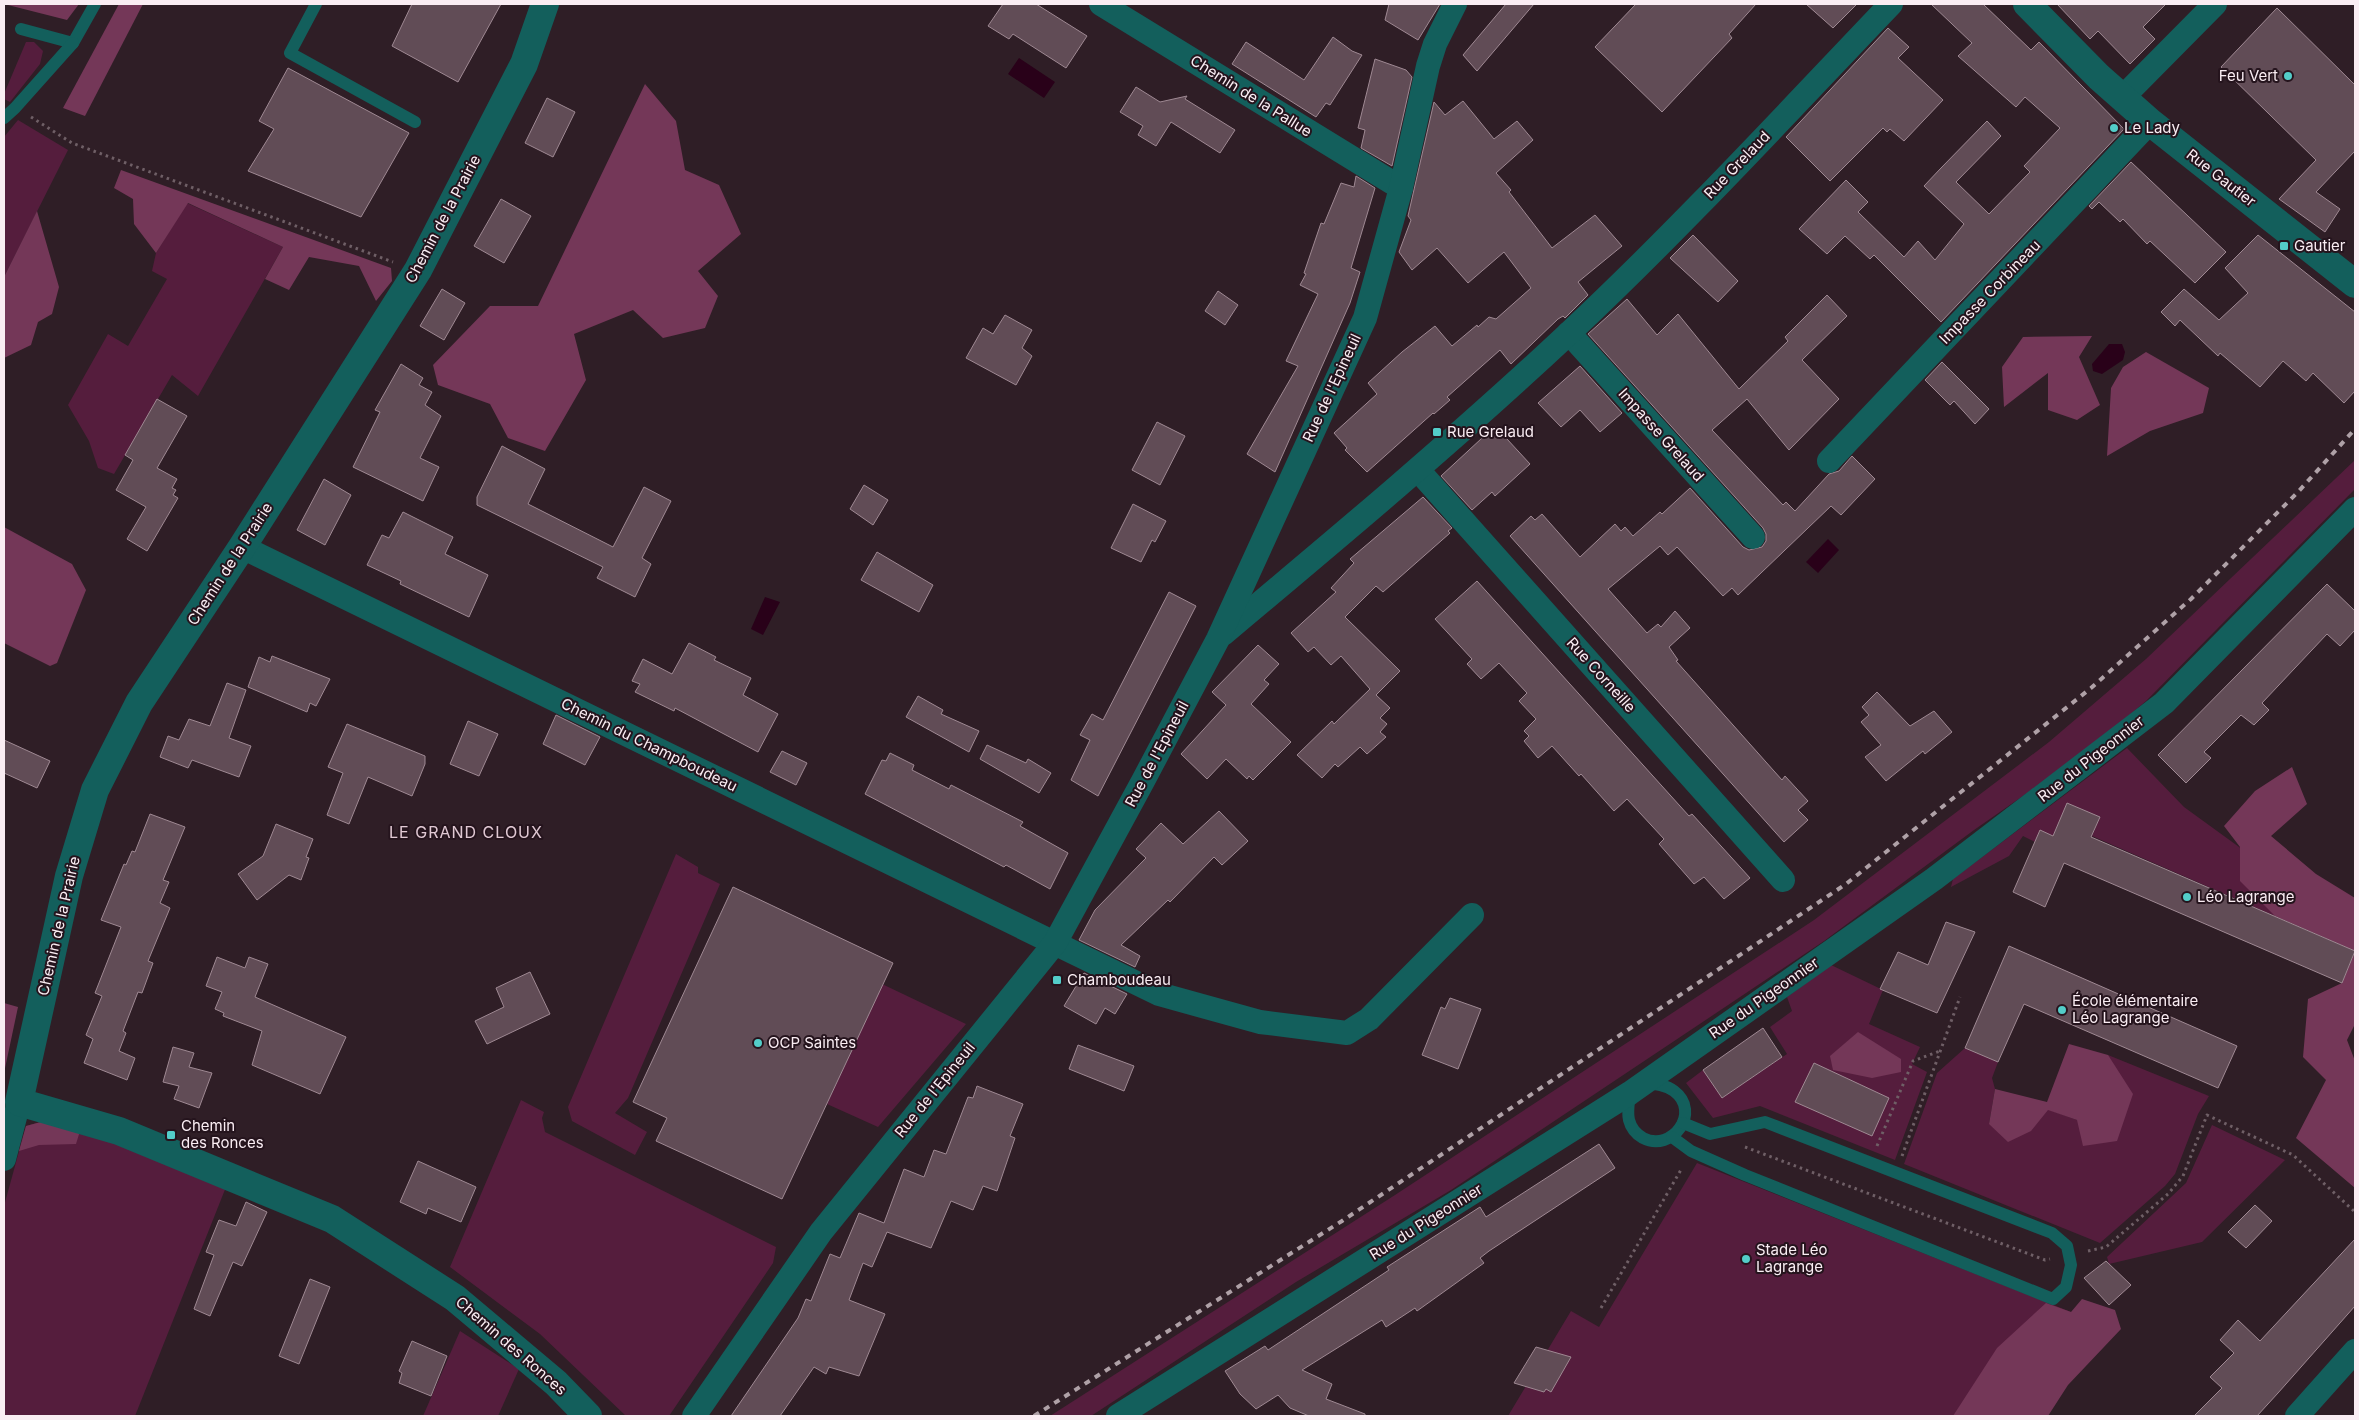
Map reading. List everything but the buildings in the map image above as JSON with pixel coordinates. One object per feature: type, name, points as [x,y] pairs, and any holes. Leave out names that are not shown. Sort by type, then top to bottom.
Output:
[{"type":"street","name":"Chemin de la Prairie","points":[[4,1159],[19,1102],[69,876],[95,790],[139,703],[242,547],[418,270],[524,64],[545,4]]},
{"type":"street","name":"Chemin de la Pallue","points":[[1101,4],[1401,188]]},
{"type":"street","name":"Rue de l'Epineuil","points":[[694,1416],[821,1232],[1055,943],[1218,638],[1364,318],[1401,188],[1428,66],[1435,44],[1456,4]]},
{"type":"street","name":"Rue Grelaud","points":[[1218,638],[1418,470],[1569,333],[1686,219],[1891,4]]},
{"type":"street","name":"Rue Gautier","points":[[2027,4],[2122,98],[2150,122],[2355,284]]},
{"type":"street","points":[[2122,98],[2215,4]]},
{"type":"street","name":"Impasse Corbineau","points":[[1829,461],[2150,122]]},
{"type":"street","name":"Impasse Grelaud","points":[[1569,333],[1753,537]]},
{"type":"street","name":"Rue Corneille","points":[[1418,470],[1783,880]]},
{"type":"street","name":"Rue du Pigeonnier","points":[[1118,1416],[1637,1088],[1934,879],[2164,703],[2355,509]]},
{"type":"street","name":"Chemin du Champboudeau","points":[[242,547],[1159,994],[1260,1022],[1347,1033],[1369,1019],[1472,915]]},
{"type":"street","name":"Chemin des Ronces","points":[[19,1102],[120,1131],[332,1219],[455,1298],[556,1382],[588,1416]]},
{"type":"street","points":[[2297,1416],[2355,1351]]},
{"type":"lane","points":[[4,118],[73,44],[94,4]]},
{"type":"lane","points":[[316,4],[290,53],[415,122]]},
{"type":"lane","points":[[21,29],[73,44]]},
{"type":"lane","points":[[1667,1087],[1674,1091],[1684,1106],[1683,1123],[1672,1137],[1664,1141],[1655,1142],[1638,1135],[1629,1120],[1637,1088],[1667,1087]]},
{"type":"lane","points":[[1672,1137],[1691,1151],[1745,1175],[2053,1299],[2066,1287],[2071,1265],[2067,1246],[2052,1233],[1765,1122],[1710,1134],[1683,1123]]},
{"type":"path","points":[[15,108],[72,143],[418,270]]},
{"type":"path","points":[[1895,1173],[1960,997]]},
{"type":"path","points":[[1870,1163],[1913,1062],[1940,1051]]},
{"type":"path","points":[[1740,1145],[2044,1260],[2106,1247],[2168,1194],[2183,1176],[2207,1116],[2293,1155],[2355,1212]]},
{"type":"path","points":[[1601,1308],[1691,1151]]},
{"type":"shaded area","points":[[4,4],[79,4],[67,20]]},
{"type":"shaded area","points":[[119,4],[143,4],[85,116],[63,108]]},
{"type":"shaded area","points":[[26,42],[34,42],[43,51],[40,64],[10,102],[4,99],[4,94]]},
{"type":"shaded area","points":[[1019,58],[1055,82],[1044,98],[1008,74]]},
{"type":"shaded area","points":[[645,84],[676,121],[685,170],[719,185],[741,234],[698,271],[718,296],[705,328],[663,338],[633,310],[574,334],[586,380],[545,451],[508,438],[490,404],[438,385],[433,365],[490,306],[538,306]]},
{"type":"shaded area","points":[[18,120],[68,150],[4,277],[4,137]]},
{"type":"shaded area","points":[[121,170],[391,268],[392,281],[376,301],[359,266],[309,257],[289,290],[265,279],[283,247],[188,203],[156,253],[134,224],[133,199],[114,188]]},
{"type":"shaded area","points":[[187,203],[283,247],[198,396],[172,375],[114,474],[98,468],[89,441],[68,405],[108,334],[128,346],[167,279],[152,271],[156,253]]},
{"type":"shaded area","points":[[37,211],[59,287],[52,314],[38,322],[31,345],[4,358],[4,277]]},
{"type":"shaded area","points":[[2092,336],[2079,357],[2100,405],[2077,420],[2048,410],[2048,373],[2004,407],[2002,367],[2023,337]]},
{"type":"shaded area","points":[[2109,344],[2122,344],[2125,352],[2123,360],[2102,374],[2093,371],[2092,364]]},
{"type":"shaded area","points":[[2146,352],[2209,388],[2203,413],[2150,431],[2107,456],[2111,388],[2123,367]]},
{"type":"shaded area","points":[[2355,460],[2355,489],[2146,701],[2082,755],[1974,830],[1824,941],[1451,1190],[1296,1282],[1091,1416],[1050,1416],[1395,1195],[1814,920],[2049,742],[2146,659]]},
{"type":"shaded area","points":[[4,527],[72,564],[86,590],[57,663],[50,666],[4,643]]},
{"type":"shaded area","points":[[1828,539],[1839,550],[1818,573],[1806,562]]},
{"type":"shaded area","points":[[765,597],[780,602],[763,635],[751,629]]},
{"type":"shaded area","points":[[2127,748],[2184,807],[2355,931],[2355,951],[2092,836],[2100,817],[2067,803],[2053,836],[2040,831],[2035,842],[2023,836],[2009,856],[1951,887],[1953,879]]},
{"type":"shaded area","points":[[2292,767],[2307,804],[2271,836],[2316,874],[2355,898],[2355,951],[2275,916],[2240,881],[2240,847],[2224,826],[2255,791]]},
{"type":"shaded area","points":[[676,854],[698,867],[698,873],[720,884],[628,1098],[615,1113],[647,1132],[635,1155],[572,1121],[568,1107]]},
{"type":"shaded area","points":[[2355,952],[2355,1024],[2347,1040],[2355,1061],[2355,1188],[2296,1138],[2326,1080],[2303,1057],[2308,999],[2342,983]]},
{"type":"shaded area","points":[[1831,965],[1883,990],[1869,1024],[1920,1047],[1912,1064],[1927,1072],[1895,1160],[1760,1106],[1713,1118],[1686,1083],[1703,1070],[1722,1098],[1787,1054],[1770,1027],[1792,1011],[1787,997]]},
{"type":"shaded area","points":[[882,984],[966,1024],[878,1127],[827,1104]]},
{"type":"shaded area","points":[[4,1003],[18,1007],[4,1073]]},
{"type":"shaded area","points":[[1858,1032],[1901,1059],[1901,1072],[1872,1078],[1833,1070],[1830,1056]]},
{"type":"shaded area","points":[[2069,1044],[2108,1055],[2133,1094],[2117,1141],[2083,1146],[2077,1120],[2048,1110],[2031,1131],[2008,1142],[1989,1124],[1995,1089],[2047,1102]]},
{"type":"shaded area","points":[[1965,1048],[1998,1062],[1992,1078],[1995,1089],[1989,1124],[2017,1098],[2077,1120],[2108,1055],[2209,1096],[2198,1114],[2175,1174],[2165,1186],[2100,1243],[1904,1164],[1937,1073]]},
{"type":"shaded area","points":[[521,1100],[544,1112],[542,1118],[545,1132],[776,1247],[773,1263],[669,1416],[626,1416],[540,1334],[450,1267]]},
{"type":"shaded area","points":[[48,1120],[126,1146],[226,1187],[135,1416],[4,1416],[4,1206],[26,1126]]},
{"type":"shaded area","points":[[48,1120],[80,1131],[76,1144],[39,1145],[19,1151],[26,1126]]},
{"type":"shaded area","points":[[2212,1125],[2285,1160],[2202,1242],[2109,1264],[2107,1257],[2186,1183]]},
{"type":"shaded area","name":"Stade Léo Lagrange","points":[[1697,1163],[2071,1312],[1999,1416],[1508,1416],[1571,1311],[1599,1327]]},
{"type":"shaded area","points":[[2082,1299],[2115,1310],[2121,1329],[2068,1385],[2048,1416],[1953,1416],[1997,1348],[2046,1303],[2071,1312]]},
{"type":"shaded area","points":[[460,1331],[519,1369],[498,1416],[423,1416]]},
{"type":"railway","points":[[1034,1416],[1342,1221],[1846,884],[2091,688],[2191,599],[2298,492],[2355,429]]},
{"type":"place","name":"Feu Vert","points":[[2288,76]]},
{"type":"place","name":"Le Lady","points":[[2114,128]]},
{"type":"place","name":"Gautier","points":[[2284,246]]},
{"type":"place","name":"Rue Grelaud","points":[[1437,432]]},
{"type":"place","name":"Léo Lagrange","points":[[2187,897]]},
{"type":"place","name":"Chamboudeau","points":[[1057,980]]},
{"type":"place","name":"École élémentaire Léo Lagrange","points":[[2062,1010]]},
{"type":"place","name":"OCP Saintes","points":[[758,1043]]},
{"type":"place","name":"Chemin des Ronces","points":[[171,1135]]},
{"type":"place","name":"Stade Léo Lagrange","points":[[1746,1259]]},
{"type":"district","name":"LE GRAND CLOUX","points":[[466,832]]}]
